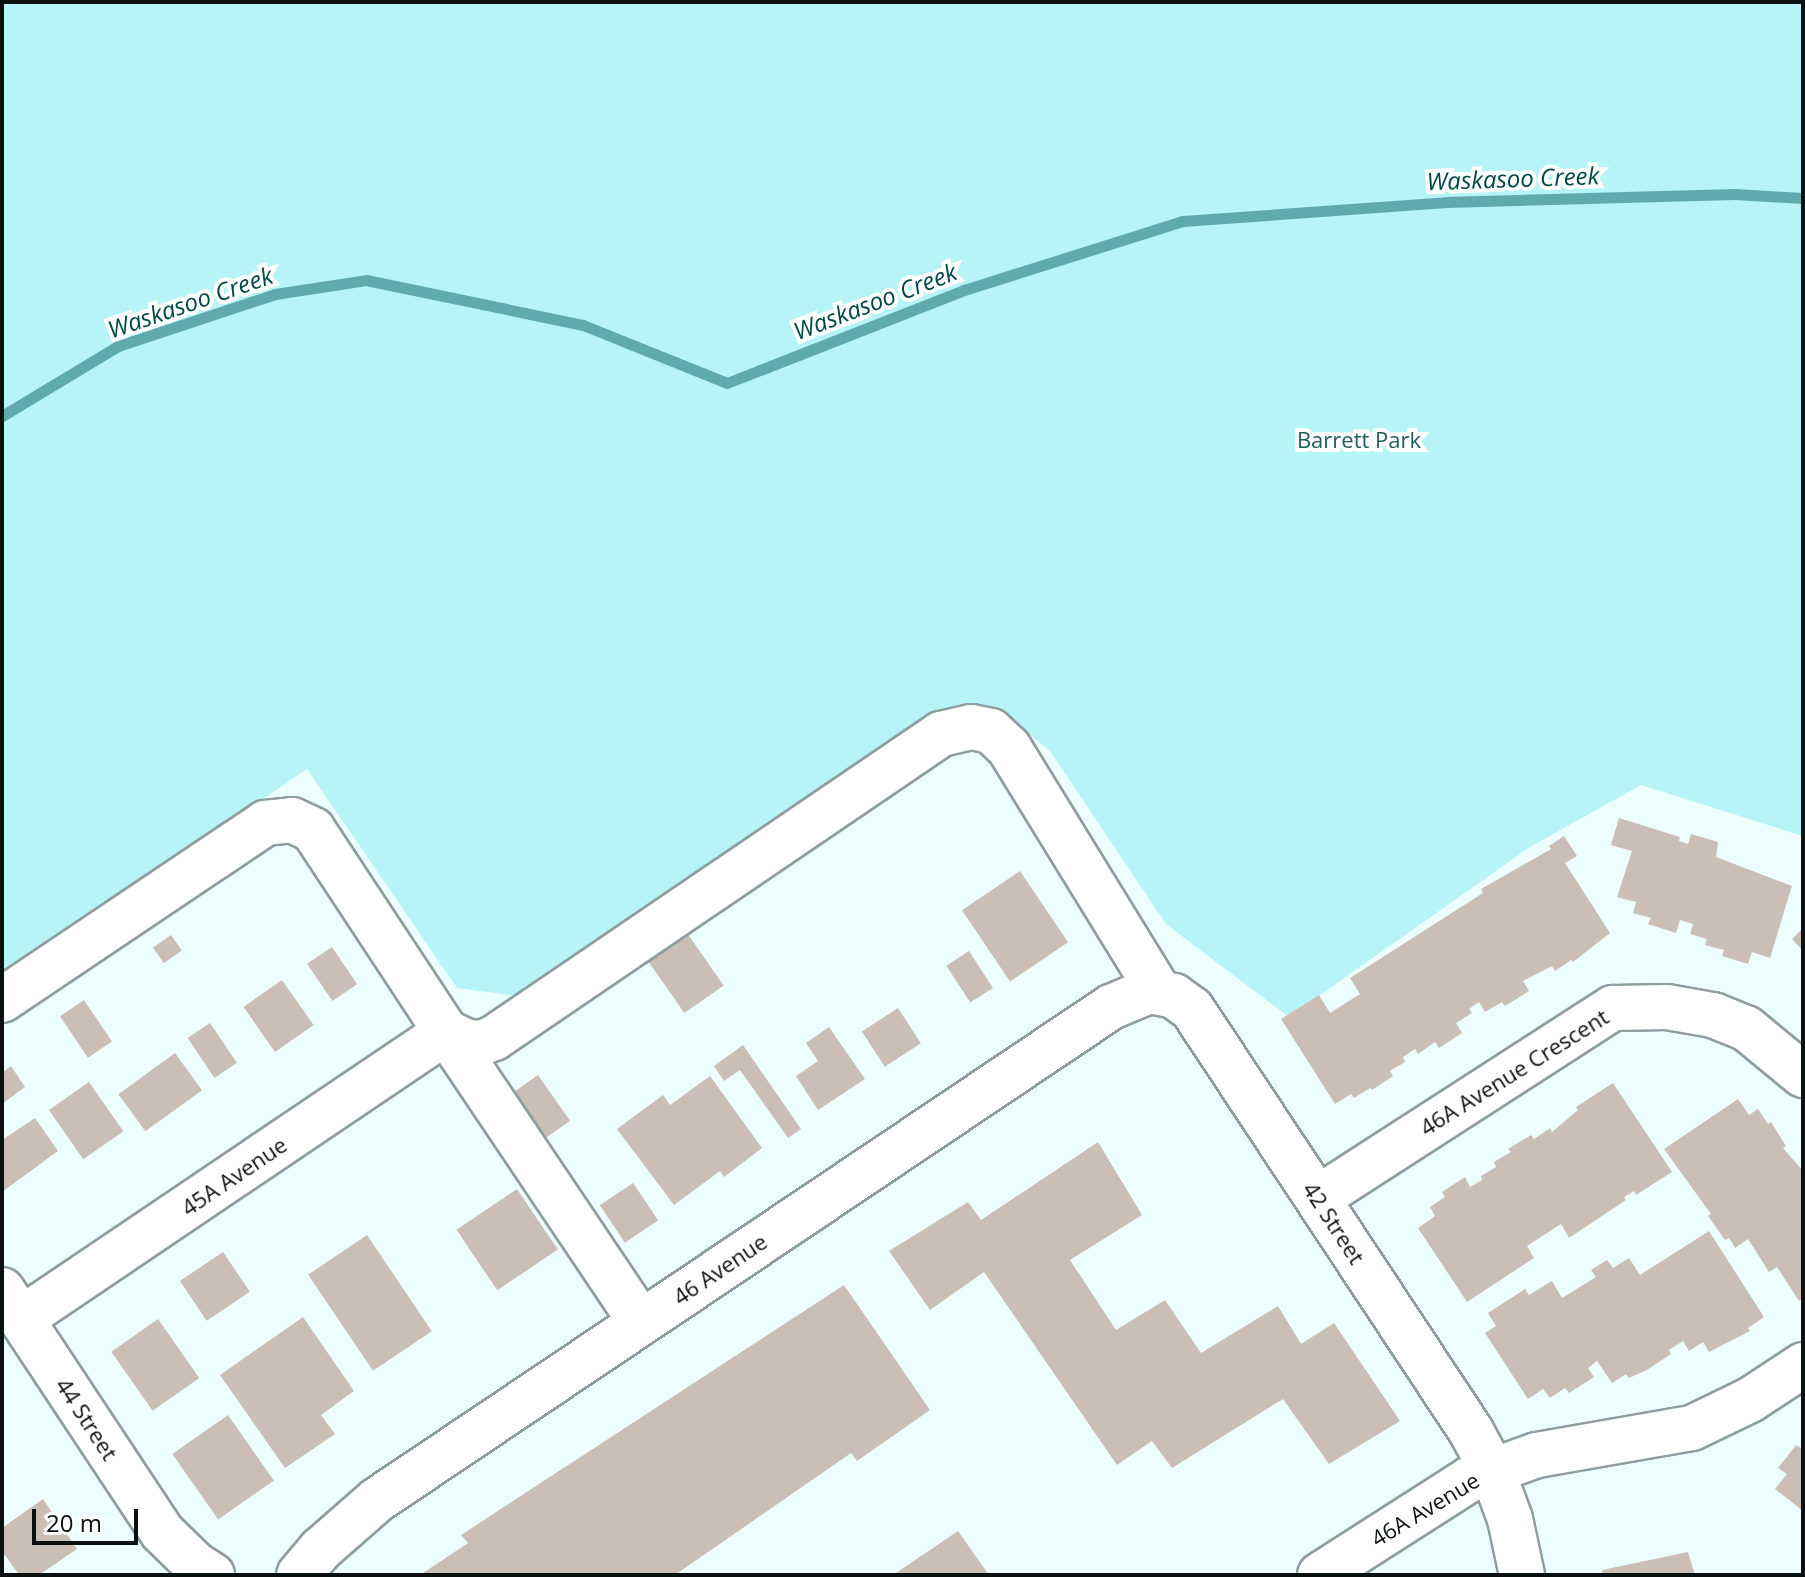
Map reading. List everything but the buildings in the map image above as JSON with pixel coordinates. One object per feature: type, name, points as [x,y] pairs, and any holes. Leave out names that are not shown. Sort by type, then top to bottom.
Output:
[{"type":"street","points":[[446,1032],[467,1042],[494,1038],[941,734],[959,728],[991,731],[1009,748],[1159,992]]},
{"type":"street","points":[[2,1000],[265,823],[292,820],[313,830],[641,1322]]},
{"type":"street","name":"42 Street","points":[[1159,992],[1174,996],[1192,1009],[1471,1431],[1492,1470],[1510,1519],[1522,1575]]},
{"type":"street","name":"46 Avenue","points":[[299,1575],[348,1523],[377,1500],[1111,1007],[1138,993],[1159,992]]},
{"type":"street","name":"46A Avenue Crescent","points":[[1318,1198],[1613,1008],[1667,1007],[1713,1015],[1746,1028],[1777,1049],[1803,1075]]},
{"type":"street","name":"45A Avenue","points":[[12,1304],[446,1032]]},
{"type":"street","name":"44 Street","points":[[12,1304],[162,1532],[196,1565],[212,1575]]},
{"type":"street","points":[[1492,1470],[1537,1455],[1692,1428],[1750,1400],[1803,1365]]},
{"type":"street","name":"46A Avenue","points":[[1320,1575],[1447,1491],[1492,1470]]},
{"type":"green space","name":"Barrett Park","points":[[2,2],[1803,2],[1803,836],[1641,785],[1530,847],[1289,1017],[1166,924],[1051,752],[1009,717],[956,709],[526,997],[457,988],[307,769],[2,977]]},
{"type":"waterway","name":"Waskasoo Creek","points":[[2,416],[118,346],[275,294],[366,280],[583,325],[727,383],[964,290],[1183,221],[1446,202],[1735,194],[1803,198]]}]
